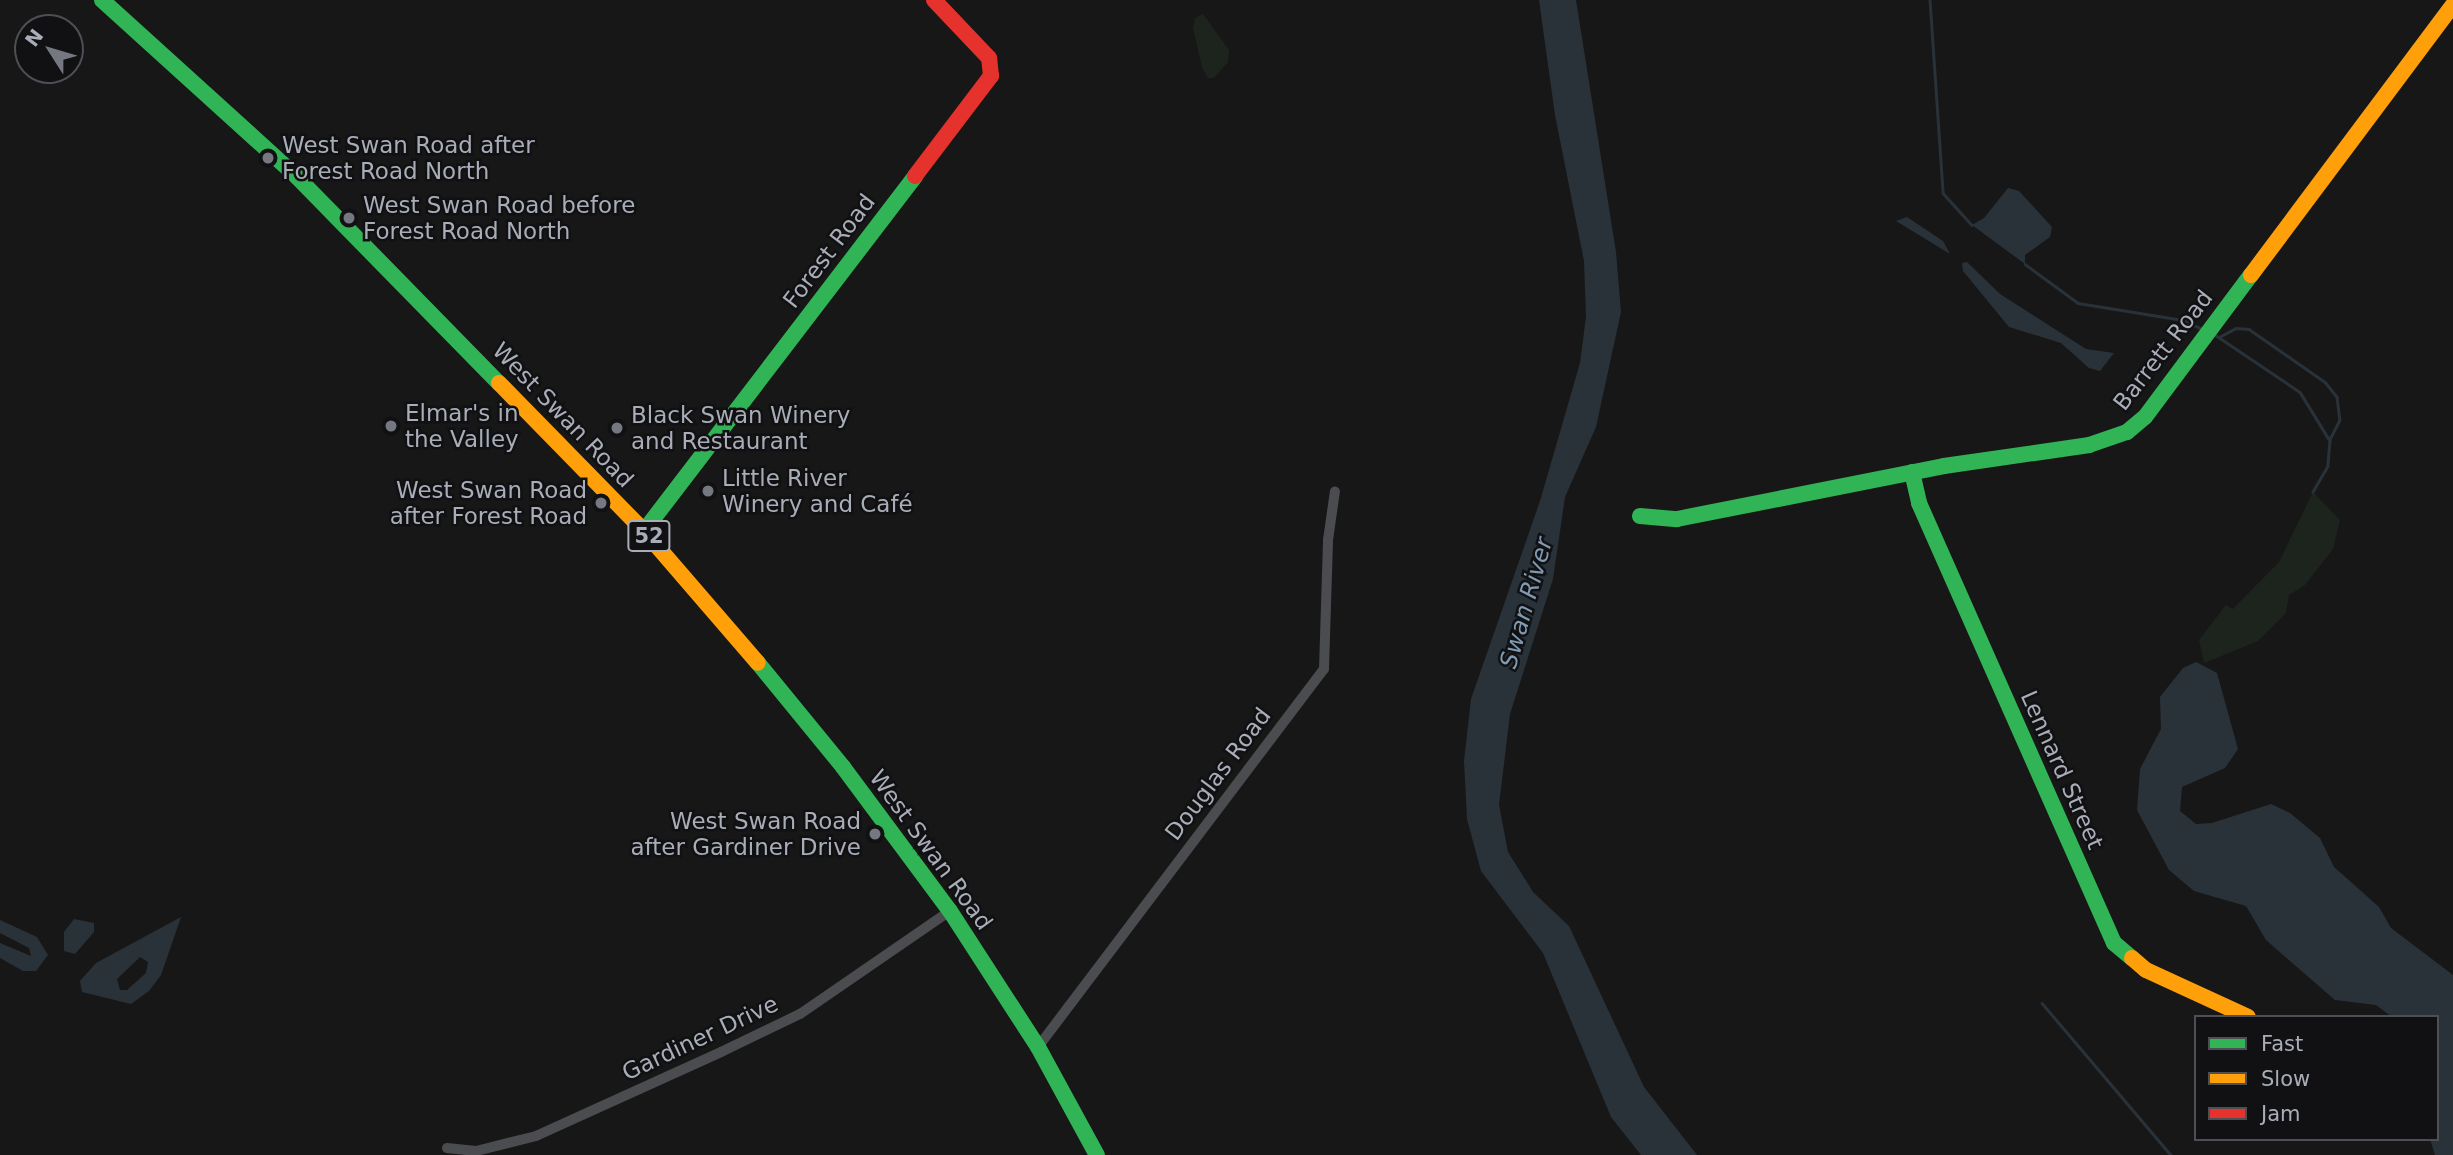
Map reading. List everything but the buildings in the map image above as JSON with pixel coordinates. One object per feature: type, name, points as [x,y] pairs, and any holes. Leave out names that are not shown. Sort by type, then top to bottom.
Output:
[{"type":"street","name":"West Swan Road","points":[[102,0],[298,177],[644,531],[843,767],[950,911],[1038,1047],[1097,1155]]},
{"type":"street","name":"Forest Road","points":[[644,531],[991,76],[989,58],[934,0]]},
{"type":"street","name":"Barrett Road","points":[[1643,517],[1677,519],[1912,472],[2089,444],[2127,432],[2144,418],[2453,5]]},
{"type":"street","name":"Lennard Street","points":[[1912,472],[1919,503],[2114,943],[2146,970],[2244,1015]]},
{"type":"street","name":"Douglas Road","points":[[1038,1047],[1324,669],[1328,540],[1335,491]]},
{"type":"street","name":"Gardiner Drive","points":[[446,1149],[476,1151],[536,1136],[721,1052],[800,1014],[950,911]]},
{"type":"shaded area","points":[[1203,14],[1229,50],[1228,62],[1214,78],[1208,78],[1202,67],[1193,28],[1195,18]]},
{"type":"shaded area","points":[[2313,492],[2340,520],[2333,549],[2305,585],[2289,595],[2286,613],[2258,641],[2204,663],[2199,640],[2226,605],[2233,609],[2279,562]]},
{"type":"water","name":"Swan River","points":[[1539,0],[1576,0],[1616,252],[1621,312],[1596,427],[1565,497],[1553,579],[1510,714],[1499,805],[1508,852],[1533,892],[1569,926],[1644,1087],[1697,1155],[1641,1155],[1611,1117],[1543,953],[1481,871],[1467,819],[1464,761],[1471,699],[1540,501],[1580,363],[1586,317],[1584,261],[1555,115]]},
{"type":"water","points":[[2008,188],[2019,191],[2052,227],[2050,237],[2025,255],[2025,264],[1972,225],[1984,218]]},
{"type":"water","points":[[1907,217],[1943,241],[1950,254],[1896,221]]},
{"type":"water","points":[[1967,262],[2000,294],[2086,349],[2114,353],[2100,371],[2089,368],[2061,343],[2009,327],[1963,271],[1962,263]]},
{"type":"water","points":[[2196,662],[2217,673],[2238,749],[2225,768],[2182,787],[2180,811],[2196,824],[2212,823],[2271,804],[2290,813],[2320,838],[2334,867],[2379,907],[2391,928],[2453,975],[2453,1155],[2435,1155],[2431,1141],[2439,1141],[2439,1015],[2389,1015],[2376,1005],[2335,1000],[2266,940],[2246,906],[2194,891],[2169,870],[2137,810],[2140,769],[2161,729],[2160,697],[2183,668]]},
{"type":"water","points":[[181,917],[161,975],[149,991],[131,1004],[82,992],[80,981],[96,963]],"holes":[[[140,957],[148,962],[146,973],[127,990],[120,990],[117,979]]]},
{"type":"water","points":[[74,919],[94,923],[94,932],[75,954],[64,951],[64,932]]},
{"type":"water","points":[[0,920],[37,937],[48,955],[36,971],[23,971],[0,958],[0,943],[31,956],[29,948],[0,933]]},
{"type":"waterway","points":[[1930,0],[1943,193],[1972,225]]},
{"type":"waterway","points":[[2025,264],[2078,303],[2183,320],[2202,329]]},
{"type":"waterway","points":[[2219,337],[2236,328],[2249,329],[2325,382],[2337,397],[2340,420],[2330,440]]},
{"type":"waterway","points":[[2214,334],[2300,392],[2330,441],[2328,466],[2313,492]]},
{"type":"waterway","points":[[2042,1003],[2171,1155]]},
{"type":"traffic: fast","points":[[102,0],[297,177],[499,383]]},
{"type":"traffic: fast","points":[[644,531],[915,176]]},
{"type":"traffic: fast","points":[[1640,516],[1677,519],[1944,466],[2089,445],[2127,432],[2145,417],[2251,275]]},
{"type":"traffic: fast","points":[[1912,472],[1919,503],[2114,943],[2132,958]]},
{"type":"traffic: fast","points":[[758,663],[843,767],[950,911],[1038,1047],[1097,1155]]},
{"type":"traffic: slow","points":[[2251,275],[2453,5]]},
{"type":"traffic: slow","points":[[499,383],[644,531],[758,663]]},
{"type":"traffic: slow","points":[[2132,958],[2146,970],[2244,1015]]},
{"type":"traffic: jam","points":[[915,176],[991,76],[989,58],[934,0]]},
{"type":"place","name":"West Swan Road after Forest Road North","points":[[268,158]]},
{"type":"place","name":"West Swan Road before Forest Road North","points":[[349,218]]},
{"type":"place","name":"Elmar's in the Valley","points":[[391,426]]},
{"type":"place","name":"Black Swan Winery and Restaurant","points":[[617,428]]},
{"type":"place","name":"Little River Winery and Café","points":[[708,491]]},
{"type":"place","name":"West Swan Road after Forest Road","points":[[601,503]]},
{"type":"place","name":"West Swan Road after Gardiner Drive","points":[[875,834]]}]
